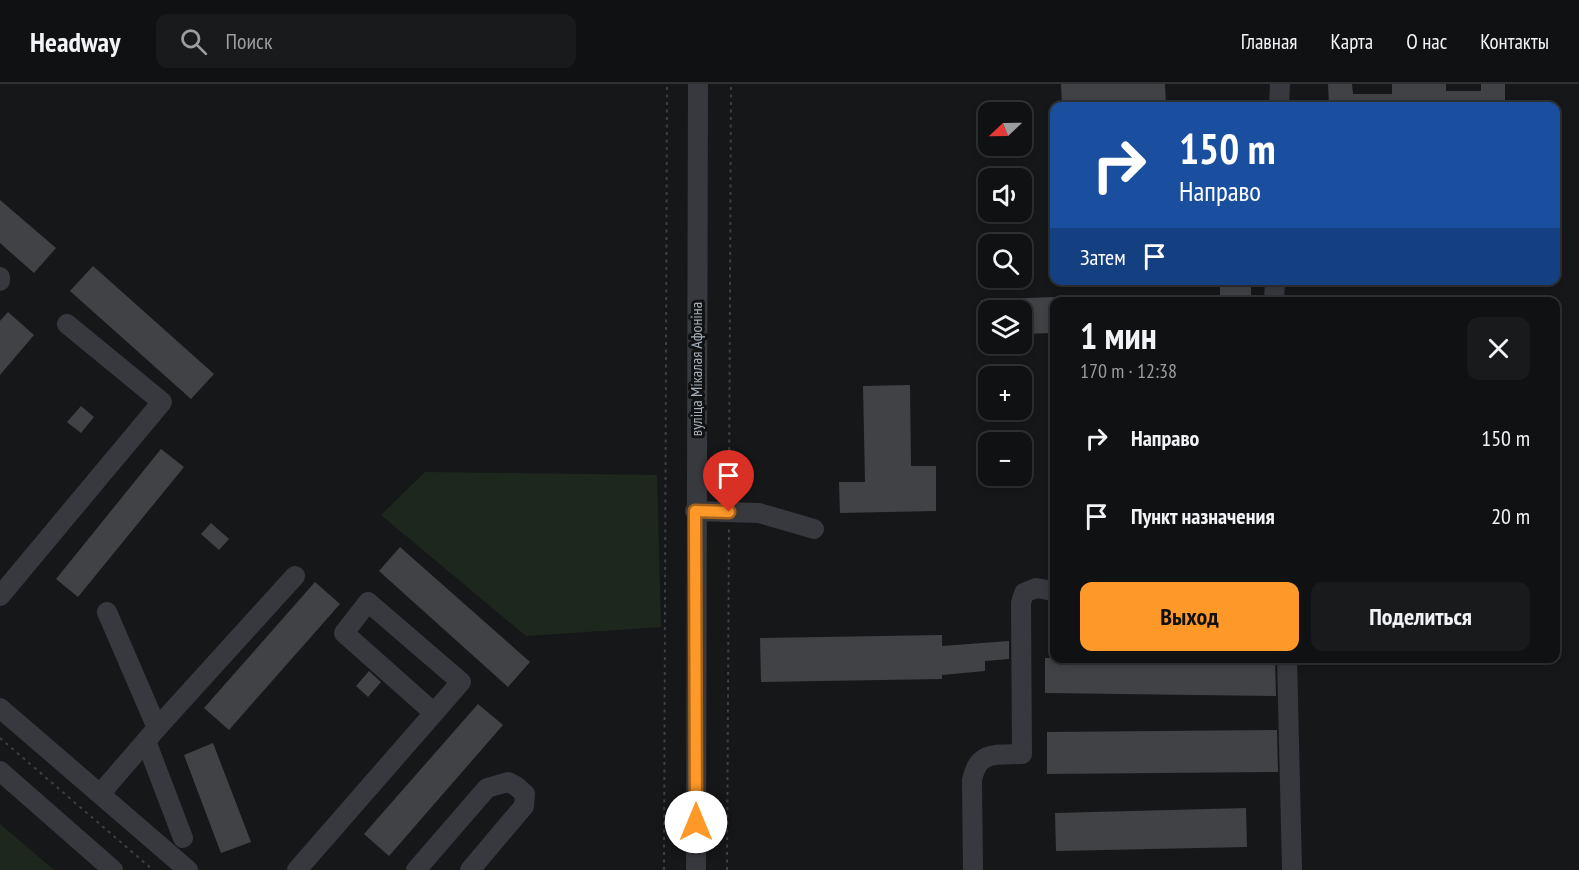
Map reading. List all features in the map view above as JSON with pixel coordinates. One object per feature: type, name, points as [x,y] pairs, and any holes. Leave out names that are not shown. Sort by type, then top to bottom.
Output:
[{"type":"street","name":"вуліца Мікалая Афоніна","points":[[696,870],[695,511],[698,84]]},
{"type":"street","points":[[1279,102],[1280,84]]},
{"type":"street","points":[[0,596],[162,402],[67,324]]},
{"type":"street","points":[[695,511],[759,513],[814,529]]},
{"type":"street","points":[[100,794],[295,576]]},
{"type":"street","points":[[973,870],[972,780],[975,766],[987,756],[1022,754],[1021,603],[1024,593],[1036,588],[1050,590]]},
{"type":"street","points":[[306,866],[461,682],[368,602],[344,633],[434,713]]},
{"type":"street","points":[[107,612],[152,734],[183,837]]},
{"type":"street","points":[[1287,663],[1292,870]]},
{"type":"street","points":[[0,708],[188,870]]},
{"type":"street","points":[[0,771],[113,870]]},
{"type":"street","points":[[424,867],[487,788],[508,782],[525,794],[524,806],[470,870]]},
{"type":"path","points":[[664,870],[668,84]]},
{"type":"path","points":[[727,870],[731,84]]},
{"type":"path","points":[[0,738],[153,870]]},
{"type":"shaded area","points":[[425,472],[657,475],[661,627],[526,636],[381,515]]},
{"type":"shaded area","points":[[0,824],[54,870],[0,870]]},
{"type":"building","points":[[1061,84],[1165,84],[1166,102],[1062,102]]},
{"type":"building","points":[[1328,84],[1352,84],[1353,94],[1392,94],[1392,84],[1446,84],[1446,91],[1481,91],[1481,84],[1505,84],[1505,102],[1329,102]]},
{"type":"building","points":[[0,200],[56,248],[34,273],[0,243]]},
{"type":"building","points":[[93,266],[214,374],[191,399],[70,291]]},
{"type":"building","points":[[1220,285],[1251,285],[1251,297],[1220,297]]},
{"type":"building","points":[[1050,297],[1050,333],[1032,334],[1032,300],[981,300]]},
{"type":"building","points":[[8,312],[34,335],[0,375],[0,321]]},
{"type":"building","points":[[910,385],[911,466],[936,466],[936,511],[840,513],[839,482],[865,482],[863,386]]},
{"type":"building","points":[[81,406],[94,417],[81,433],[67,422]]},
{"type":"building","points":[[161,449],[184,467],[78,597],[56,579]]},
{"type":"building","points":[[211,523],[229,539],[219,550],[201,534]]},
{"type":"building","points":[[400,547],[530,662],[508,687],[379,571]]},
{"type":"building","points":[[315,582],[340,604],[229,730],[204,708]]},
{"type":"building","points":[[942,635],[942,646],[1009,641],[1009,659],[985,661],[985,671],[942,675],[942,679],[761,682],[760,638]]},
{"type":"building","points":[[1045,658],[1050,658],[1050,663],[1275,663],[1276,696],[1045,693]]},
{"type":"building","points":[[369,671],[381,682],[368,697],[356,686]]},
{"type":"building","points":[[478,704],[503,725],[389,856],[364,834]]},
{"type":"building","points":[[1277,730],[1278,772],[1047,774],[1047,732]]},
{"type":"building","points":[[213,743],[251,842],[221,853],[184,755]]},
{"type":"building","points":[[1246,808],[1247,847],[1056,851],[1055,813]]},
{"type":"route","points":[[696,822],[695,511],[729,512]]}]
